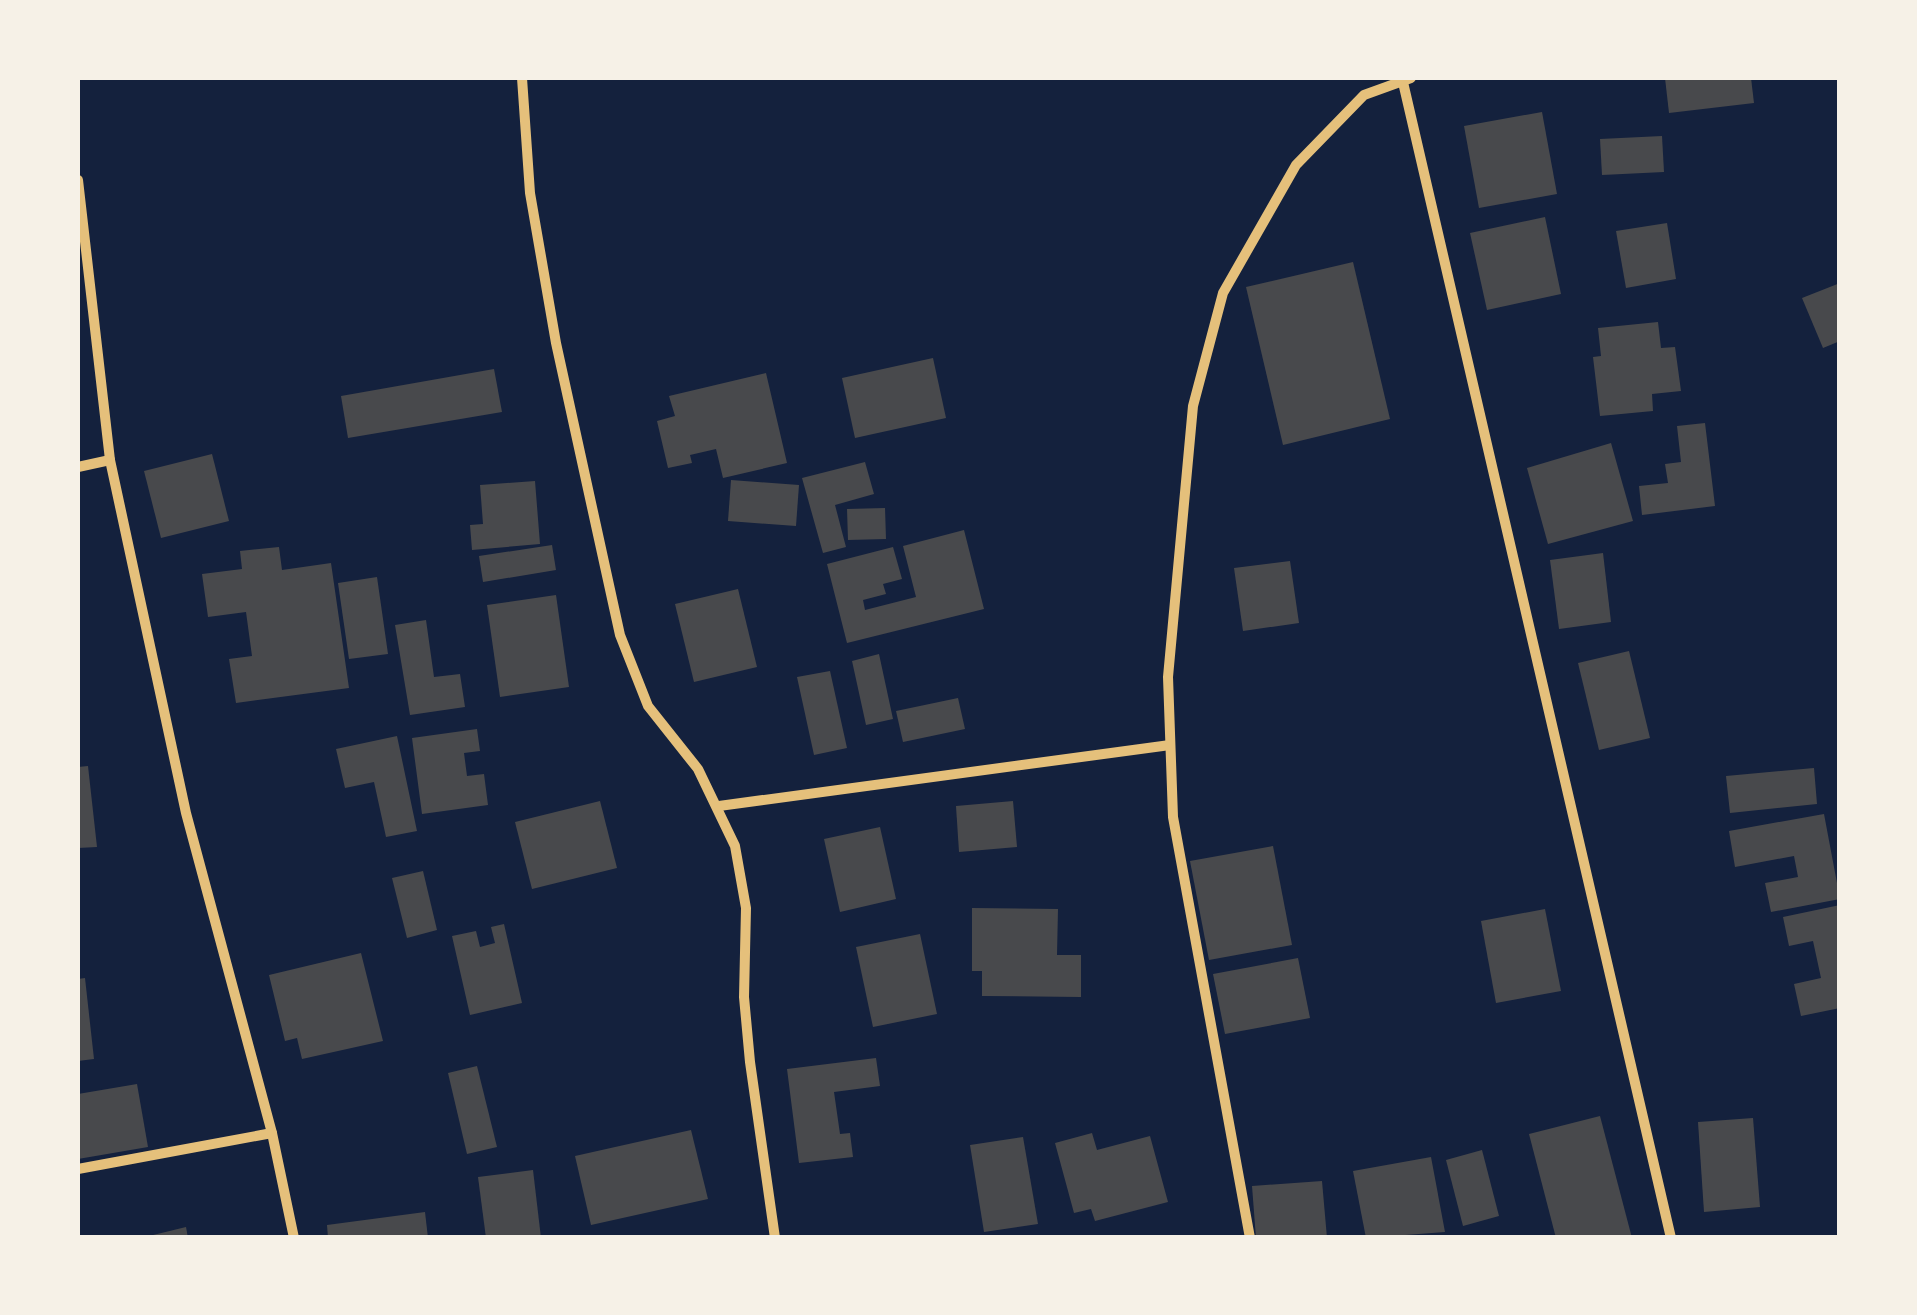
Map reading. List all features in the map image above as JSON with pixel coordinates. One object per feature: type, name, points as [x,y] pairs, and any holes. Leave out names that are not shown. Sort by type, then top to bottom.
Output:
[{"type":"street","points":[[522,78],[530,193],[553,324],[620,634],[648,706],[698,769],[735,846],[746,908],[744,997],[750,1062],[775,1238]]},
{"type":"street","points":[[1250,1238],[1174,818],[1168,677],[1193,406],[1222,293],[1296,164],[1364,95],[1405,78],[1671,1238]]},
{"type":"street","points":[[78,180],[110,460],[186,813],[272,1133],[294,1238]]},
{"type":"street","points":[[78,467],[110,460]]},
{"type":"street","points":[[719,806],[1170,745]]},
{"type":"street","points":[[78,1168],[272,1133]]},
{"type":"building","points":[[1665,78],[1751,78],[1754,103],[1669,113]]},
{"type":"building","points":[[1542,112],[1557,194],[1479,208],[1464,126]]},
{"type":"building","points":[[1662,136],[1664,172],[1602,175],[1600,139]]},
{"type":"building","points":[[1545,217],[1561,294],[1487,310],[1470,233]]},
{"type":"building","points":[[1667,223],[1676,279],[1626,288],[1616,231]]},
{"type":"building","points":[[1353,262],[1390,419],[1283,445],[1246,287]]},
{"type":"building","points":[[1840,283],[1840,341],[1823,348],[1802,298]]},
{"type":"building","points":[[1658,322],[1661,348],[1675,347],[1681,391],[1652,394],[1653,411],[1600,416],[1593,357],[1601,356],[1598,328]]},
{"type":"building","points":[[933,358],[946,418],[855,438],[842,378]]},
{"type":"building","points":[[494,369],[502,412],[348,438],[341,396]]},
{"type":"building","points":[[766,373],[787,463],[723,478],[716,449],[690,455],[692,463],[668,468],[657,421],[675,416],[669,396]]},
{"type":"building","points":[[1705,423],[1715,506],[1642,515],[1639,486],[1668,483],[1665,464],[1681,462],[1677,426]]},
{"type":"building","points":[[1611,443],[1633,521],[1548,544],[1527,468]]},
{"type":"building","points":[[212,454],[229,521],[161,538],[144,471]]},
{"type":"building","points":[[865,462],[874,494],[835,505],[846,547],[823,553],[802,478]]},
{"type":"building","points":[[731,480],[799,485],[796,526],[728,521]]},
{"type":"building","points":[[535,481],[540,544],[472,550],[470,525],[483,524],[480,485]]},
{"type":"building","points":[[885,508],[886,539],[848,540],[847,509]]},
{"type":"building","points":[[964,530],[984,609],[847,643],[827,564],[893,547],[902,579],[883,584],[886,594],[863,600],[865,610],[916,597],[903,546]]},
{"type":"building","points":[[552,545],[556,570],[483,582],[479,556]]},
{"type":"building","points":[[279,547],[282,570],[331,563],[349,688],[236,703],[229,659],[252,656],[246,612],[208,617],[202,574],[242,569],[240,551]]},
{"type":"building","points":[[1603,553],[1611,622],[1559,629],[1550,560]]},
{"type":"building","points":[[1290,561],[1299,623],[1243,631],[1234,568]]},
{"type":"building","points":[[377,577],[388,654],[349,659],[338,583]]},
{"type":"building","points":[[738,589],[757,667],[694,682],[675,604]]},
{"type":"building","points":[[556,595],[569,687],[500,697],[487,605]]},
{"type":"building","points":[[426,620],[434,677],[460,674],[465,707],[410,715],[395,625]]},
{"type":"building","points":[[1629,651],[1650,738],[1599,750],[1578,663]]},
{"type":"building","points":[[879,654],[893,719],[866,725],[852,661]]},
{"type":"building","points":[[830,671],[847,748],[814,755],[797,677]]},
{"type":"building","points":[[958,698],[965,729],[903,742],[896,711]]},
{"type":"building","points":[[477,729],[480,751],[464,753],[467,776],[484,774],[488,805],[422,814],[412,738]]},
{"type":"building","points":[[397,736],[417,831],[386,837],[374,782],[345,788],[336,749]]},
{"type":"building","points":[[88,766],[97,847],[78,848],[78,767]]},
{"type":"building","points":[[1814,768],[1817,804],[1730,813],[1726,776]]},
{"type":"building","points":[[600,801],[617,868],[532,889],[515,822]]},
{"type":"building","points":[[1013,801],[1017,847],[959,852],[956,806]]},
{"type":"building","points":[[1824,814],[1840,899],[1771,912],[1765,883],[1798,877],[1794,856],[1735,867],[1729,831]]},
{"type":"building","points":[[880,827],[896,899],[840,912],[824,839]]},
{"type":"building","points":[[1273,846],[1292,945],[1209,960],[1190,861]]},
{"type":"building","points":[[423,871],[437,930],[407,938],[392,878]]},
{"type":"building","points":[[1840,905],[1840,1008],[1801,1016],[1794,984],[1821,978],[1813,941],[1789,946],[1783,917]]},
{"type":"building","points":[[972,908],[1058,909],[1057,955],[1081,955],[1081,997],[982,996],[982,971],[972,971]]},
{"type":"building","points":[[1545,909],[1561,991],[1496,1003],[1481,921]]},
{"type":"building","points":[[504,924],[522,1003],[470,1015],[452,936],[476,931],[480,947],[495,943],[491,927]]},
{"type":"building","points":[[920,934],[937,1014],[873,1027],[856,947]]},
{"type":"building","points":[[361,953],[383,1041],[302,1059],[297,1038],[285,1041],[269,975]]},
{"type":"building","points":[[1298,958],[1310,1018],[1225,1034],[1213,974]]},
{"type":"building","points":[[85,978],[94,1059],[78,1061],[78,979]]},
{"type":"building","points":[[876,1058],[880,1086],[834,1092],[840,1134],[850,1133],[853,1157],[799,1163],[787,1069]]},
{"type":"building","points":[[477,1066],[497,1147],[467,1154],[448,1073]]},
{"type":"building","points":[[137,1084],[148,1147],[78,1159],[78,1094]]},
{"type":"building","points":[[1600,1116],[1632,1238],[1556,1238],[1529,1134]]},
{"type":"building","points":[[1753,1118],[1760,1207],[1704,1212],[1698,1122]]},
{"type":"building","points":[[691,1130],[708,1199],[591,1225],[575,1156]]},
{"type":"building","points":[[1092,1133],[1097,1150],[1150,1136],[1168,1202],[1095,1221],[1091,1209],[1074,1213],[1055,1143]]},
{"type":"building","points":[[1023,1137],[1038,1224],[984,1232],[970,1145]]},
{"type":"building","points":[[1482,1150],[1499,1216],[1463,1226],[1446,1160]]},
{"type":"building","points":[[1431,1157],[1445,1232],[1366,1238],[1353,1171]]},
{"type":"building","points":[[533,1170],[541,1238],[486,1238],[478,1177]]},
{"type":"building","points":[[1322,1181],[1327,1238],[1256,1238],[1252,1186]]},
{"type":"building","points":[[425,1212],[428,1238],[328,1238],[327,1225]]},
{"type":"building","points":[[186,1227],[188,1238],[149,1238],[149,1236]]}]
